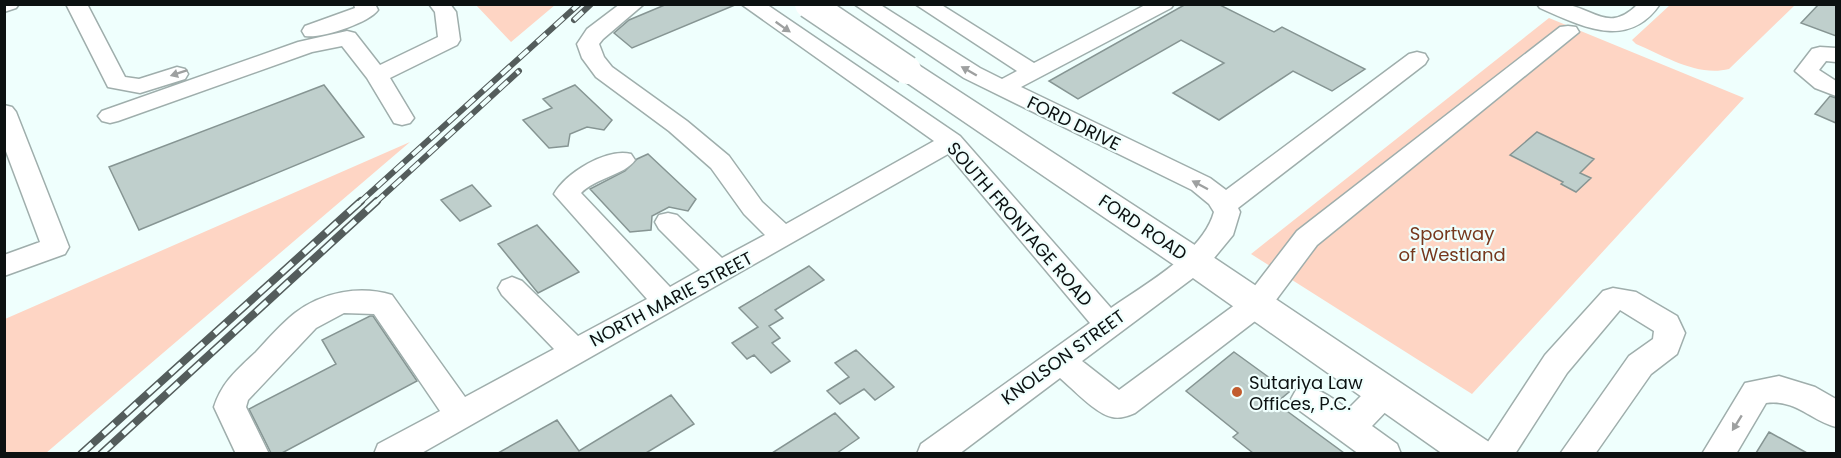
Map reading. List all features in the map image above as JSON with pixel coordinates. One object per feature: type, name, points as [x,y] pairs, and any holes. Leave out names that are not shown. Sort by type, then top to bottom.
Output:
[{"type":"main road","name":"FORD ROAD","points":[[809,4],[1195,262],[1475,453]]},
{"type":"street","points":[[4,6],[9,4]]},
{"type":"street","points":[[75,4],[116,82],[140,86],[355,17],[368,10],[364,4]]},
{"type":"street","points":[[377,76],[449,40],[445,12],[439,4]]},
{"type":"street","points":[[634,4],[595,34],[588,44],[593,58],[604,72],[678,126],[720,162],[753,208],[784,237]]},
{"type":"street","name":"SOUTH FRONTAGE ROAD","points":[[751,4],[951,142],[1108,324]]},
{"type":"street","points":[[816,47],[879,14],[920,4]]},
{"type":"street","points":[[925,4],[1033,72]]},
{"type":"street","points":[[1002,87],[1164,4]]},
{"type":"street","points":[[1547,4],[1593,21],[1612,25],[1625,24],[1650,4]]},
{"type":"street","name":"FORD DRIVE","points":[[879,14],[972,73],[1201,184],[1224,205]]},
{"type":"street","points":[[1060,360],[1114,405],[1124,404],[1257,304],[1307,238],[1568,32]]},
{"type":"street","points":[[110,116],[306,47],[347,39],[377,76],[402,118]]},
{"type":"street","points":[[1836,55],[1821,54],[1806,71],[1836,89]]},
{"type":"street","points":[[1195,262],[1228,219],[1224,205],[1417,59]]},
{"type":"street","points":[[4,112],[55,247],[4,266]]},
{"type":"street","name":"NORTH MARIE STREET","points":[[390,453],[784,237],[951,142]]},
{"type":"street","points":[[622,160],[583,178],[570,187],[567,194],[666,301]]},
{"type":"street","points":[[668,222],[719,272]]},
{"type":"street","name":"KNOLSON STREET","points":[[933,453],[1195,262]]},
{"type":"street","points":[[512,288],[574,351]]},
{"type":"street","points":[[1496,453],[1556,364],[1613,299],[1626,300],[1667,324],[1670,333],[1666,346],[1640,365],[1614,404],[1576,453]]},
{"type":"street","points":[[254,453],[230,407],[234,394],[306,320],[340,302],[382,303],[460,415]]},
{"type":"street","points":[[1718,453],[1756,392],[1779,389],[1804,396],[1836,414]]},
{"type":"street","points":[[1350,428],[1385,392]]},
{"type":"street","points":[[1307,399],[1385,453]]},
{"type":"green space","points":[[1671,4],[1795,5],[1729,69],[1717,71],[1681,64],[1636,44],[1632,40]]},
{"type":"green space","points":[[476,5],[555,5],[511,42]]},
{"type":"green space","name":"Sportway of Westland","points":[[1549,18],[1744,98],[1472,394],[1251,254]]},
{"type":"green space","points":[[410,142],[46,453],[5,453],[5,319]]},
{"type":"building","points":[[667,4],[735,5],[632,48],[614,33],[629,20]]},
{"type":"building","points":[[1186,4],[1218,4],[1274,32],[1282,27],[1365,69],[1332,91],[1293,71],[1219,120],[1173,93],[1224,63],[1181,40],[1078,99],[1049,81]]},
{"type":"building","points":[[1819,4],[1836,4],[1836,36],[1801,23]]},
{"type":"building","points":[[324,85],[364,137],[139,230],[109,167]]},
{"type":"building","points":[[575,85],[612,120],[604,130],[587,127],[570,134],[568,146],[549,148],[523,120],[552,108],[543,99]]},
{"type":"building","points":[[1830,96],[1836,98],[1836,123],[1815,114]]},
{"type":"building","points":[[1537,132],[1594,159],[1580,173],[1591,178],[1576,192],[1561,184],[1563,182],[1510,155]]},
{"type":"building","points":[[648,154],[696,199],[688,211],[669,207],[652,216],[651,230],[630,232],[590,189],[625,171],[637,159]]},
{"type":"building","points":[[472,185],[491,206],[460,221],[441,200]]},
{"type":"building","points":[[537,225],[579,272],[538,293],[498,244]]},
{"type":"building","points":[[809,266],[824,280],[775,310],[783,318],[769,326],[780,338],[772,343],[790,361],[771,373],[754,355],[747,359],[732,343],[758,327],[739,308]]},
{"type":"building","points":[[373,316],[417,381],[282,453],[271,453],[249,409],[336,364],[322,340]]},
{"type":"building","points":[[856,350],[894,387],[875,400],[864,389],[840,404],[827,391],[849,377],[835,363]]},
{"type":"building","points":[[1234,352],[1289,392],[1276,403],[1344,453],[1253,453],[1233,437],[1238,433],[1186,391]]},
{"type":"building","points":[[671,395],[694,424],[646,453],[498,453],[557,420],[579,451]]},
{"type":"building","points":[[835,413],[859,438],[837,453],[772,453]]},
{"type":"building","points":[[1769,432],[1807,453],[1756,453]]},
{"type":"railway","points":[[359,203],[579,4]]},
{"type":"railway","points":[[574,20],[591,4]]},
{"type":"railway","points":[[375,203],[519,71]]},
{"type":"railway","points":[[81,454],[361,201]]},
{"type":"railway","points":[[101,454],[377,201]]},
{"type":"place","name":"Sutariya Law Offices, P.C.","points":[[1237,392]]}]
